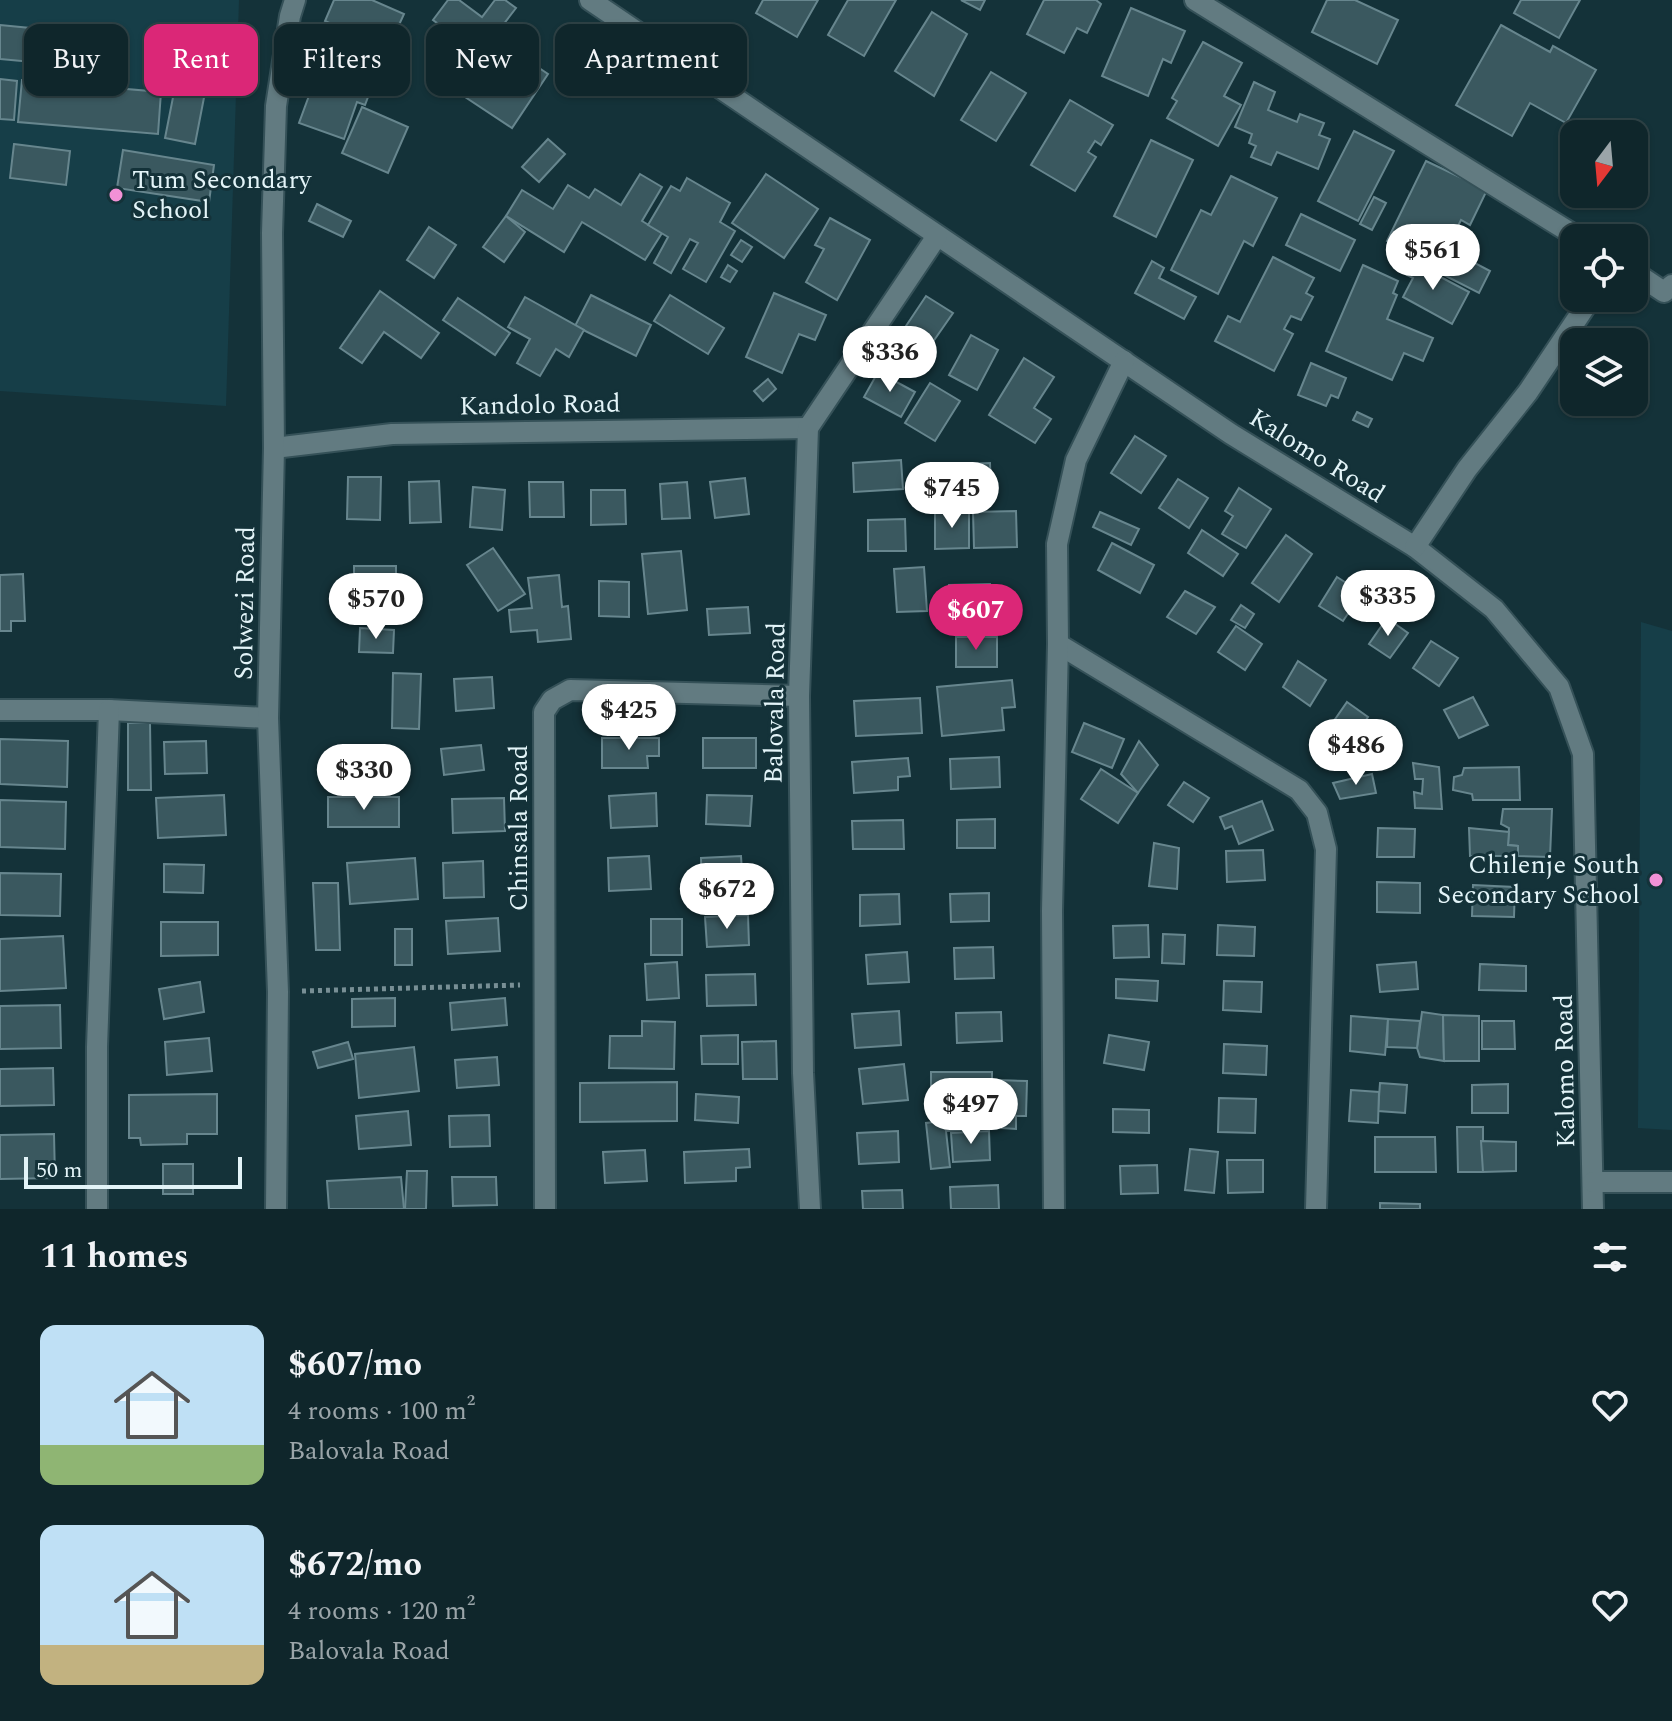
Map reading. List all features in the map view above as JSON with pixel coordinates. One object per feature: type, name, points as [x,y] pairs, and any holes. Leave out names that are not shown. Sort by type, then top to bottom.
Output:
[{"type":"street","name":"Solwezi Road","points":[[276,1209],[278,992],[268,718],[274,448],[272,233],[276,106],[295,0]]},
{"type":"street","name":"Kalomo Road","points":[[590,0],[1231,434],[1415,547],[1494,609],[1559,687],[1583,754],[1593,1209]]},
{"type":"street","points":[[1195,0],[1560,226]]},
{"type":"street","points":[[808,428],[937,236]]},
{"type":"street","points":[[1648,281],[1664,292],[1672,285]]},
{"type":"street","points":[[1415,547],[1467,469],[1528,392],[1582,312]]},
{"type":"street","points":[[1054,1209],[1052,911],[1057,544],[1076,460],[1124,361]]},
{"type":"street","name":"Kandolo Road","points":[[274,448],[392,434],[808,428]]},
{"type":"street","name":"Balovala Road","points":[[808,428],[799,696],[803,1073],[810,1209]]},
{"type":"street","points":[[1058,644],[1299,790],[1317,813],[1326,849],[1326,878],[1316,1209]]},
{"type":"street","name":"Chinsala Road","points":[[545,1209],[544,712],[552,700],[570,690],[799,696]]},
{"type":"street","points":[[0,710],[109,710],[268,718]]},
{"type":"street","points":[[97,1209],[97,1047],[109,710]]},
{"type":"street","points":[[1593,1182],[1672,1182]]},
{"type":"path","points":[[278,992],[545,984]]},
{"type":"shaded area","name":"Tum Secondary School","points":[[0,0],[239,0],[238,24],[144,24],[144,96],[236,96],[226,406],[0,391]]},
{"type":"shaded area","name":"Chilenje South Secondary School","points":[[1641,622],[1672,631],[1672,1130],[1638,1128]]},
{"type":"building","points":[[334,0],[372,0],[404,14],[399,24],[332,24],[325,21]]},
{"type":"building","points":[[448,0],[459,0],[482,17],[495,0],[505,0],[516,8],[504,24],[438,24],[433,20]]},
{"type":"building","points":[[763,0],[818,0],[797,37],[756,13]]},
{"type":"building","points":[[848,0],[896,0],[864,56],[828,35]]},
{"type":"building","points":[[961,0],[985,0],[980,10]]},
{"type":"building","points":[[1044,0],[1096,0],[1101,4],[1087,33],[1077,28],[1064,53],[1027,34]]},
{"type":"building","points":[[1327,0],[1355,0],[1398,20],[1377,64],[1312,32]]},
{"type":"building","points":[[1521,0],[1580,0],[1559,38],[1514,13]]},
{"type":"building","points":[[1131,8],[1185,31],[1171,63],[1163,59],[1148,96],[1102,76]]},
{"type":"building","points":[[932,12],[967,34],[934,96],[895,71]]},
{"type":"building","points":[[0,25],[24,27],[24,61],[0,59]]},
{"type":"building","points":[[1501,25],[1550,52],[1553,46],[1596,70],[1568,120],[1561,120],[1530,103],[1512,136],[1456,105]]},
{"type":"building","points":[[1203,42],[1242,63],[1224,96],[1241,105],[1218,146],[1167,118],[1177,101],[1172,98]]},
{"type":"building","points":[[539,68],[548,74],[539,88]]},
{"type":"building","points":[[991,72],[1026,93],[996,141],[961,120]]},
{"type":"building","points":[[0,79],[17,81],[14,120],[0,119]]},
{"type":"building","points":[[22,80],[24,96],[128,96],[128,89],[144,91],[144,96],[161,96],[158,134],[18,122]]},
{"type":"building","points":[[1254,82],[1275,92],[1268,110],[1297,122],[1300,114],[1324,123],[1319,135],[1330,139],[1318,169],[1277,152],[1271,165],[1251,157],[1256,146],[1249,143],[1252,134],[1235,127]]},
{"type":"building","points":[[173,96],[204,96],[195,144],[165,138]]},
{"type":"building","points":[[309,96],[368,96],[365,105],[357,102],[344,139],[299,123]]},
{"type":"building","points":[[464,96],[533,96],[512,128]]},
{"type":"building","points":[[1070,100],[1113,125],[1101,145],[1095,141],[1088,152],[1096,157],[1075,191],[1031,165]]},
{"type":"building","points":[[362,107],[408,127],[388,173],[342,153]]},
{"type":"building","points":[[1354,131],[1394,151],[1358,221],[1318,201]]},
{"type":"building","points":[[548,139],[565,154],[539,182],[522,167]]},
{"type":"building","points":[[1151,140],[1193,160],[1156,237],[1114,216]]},
{"type":"building","points":[[14,144],[70,151],[66,185],[10,178]]},
{"type":"building","points":[[123,150],[214,165],[209,202],[117,188]]},
{"type":"building","points":[[1426,161],[1487,190],[1470,225],[1461,220],[1438,266],[1387,241]]},
{"type":"building","points":[[640,174],[662,187],[642,221],[662,233],[645,260],[582,222],[564,252],[506,216],[522,190],[553,209],[568,185],[589,198],[595,189],[621,205]]},
{"type":"building","points":[[766,174],[818,209],[784,258],[732,223]]},
{"type":"building","points":[[1231,176],[1277,198],[1253,246],[1244,241],[1218,294],[1171,270],[1201,210],[1211,215]]},
{"type":"building","points":[[687,178],[730,203],[720,222],[735,231],[706,282],[683,269],[698,243],[690,239],[671,273],[654,263],[668,237],[648,225],[671,186],[680,191]]},
{"type":"building","points":[[1374,197],[1386,203],[1372,230],[1360,224]]},
{"type":"building","points":[[317,204],[351,221],[343,237],[309,221]]},
{"type":"building","points":[[1301,214],[1355,240],[1340,271],[1286,245]]},
{"type":"building","points":[[506,216],[525,232],[504,262],[483,247]]},
{"type":"building","points":[[830,218],[870,240],[837,300],[806,282],[824,249],[815,245]]},
{"type":"building","points":[[429,227],[456,245],[434,278],[407,260]]},
{"type":"building","points":[[741,240],[752,247],[742,262],[731,255]]},
{"type":"building","points":[[1452,251],[1490,271],[1479,293],[1440,273]]},
{"type":"building","points":[[1273,257],[1314,278],[1306,293],[1313,297],[1301,320],[1291,316],[1284,329],[1293,334],[1274,371],[1215,341],[1228,316],[1240,322]]},
{"type":"building","points":[[1403,257],[1469,292],[1452,324],[1403,297],[1413,278],[1396,269]]},
{"type":"building","points":[[1152,261],[1164,268],[1159,278],[1196,297],[1184,319],[1135,293]]},
{"type":"building","points":[[728,265],[737,271],[730,282],[721,277]]},
{"type":"building","points":[[1363,265],[1398,281],[1393,293],[1397,295],[1387,319],[1433,338],[1423,361],[1404,353],[1392,380],[1326,351]]},
{"type":"building","points":[[380,291],[439,333],[421,358],[384,332],[362,363],[340,348]]},
{"type":"building","points":[[774,293],[826,315],[815,340],[799,334],[782,373],[746,357]]},
{"type":"building","points":[[591,295],[651,325],[636,356],[575,326]]},
{"type":"building","points":[[670,295],[724,328],[708,354],[654,321]]},
{"type":"building","points":[[926,296],[953,313],[928,349],[902,332]]},
{"type":"building","points":[[525,297],[584,330],[569,357],[556,349],[540,376],[517,363],[530,339],[508,327]]},
{"type":"building","points":[[458,298],[510,333],[495,355],[443,320]]},
{"type":"building","points":[[971,335],[998,350],[977,390],[949,375]]},
{"type":"building","points":[[1024,358],[1054,377],[1034,408],[1051,419],[1035,443],[989,415]]},
{"type":"building","points":[[1311,363],[1346,378],[1338,398],[1331,395],[1326,406],[1298,395]]},
{"type":"building","points":[[878,372],[915,392],[901,417],[864,397]]},
{"type":"building","points":[[768,379],[776,389],[763,401],[754,391]]},
{"type":"building","points":[[930,383],[960,401],[935,441],[905,423]]},
{"type":"building","points":[[1357,412],[1372,419],[1368,427],[1353,420]]},
{"type":"building","points":[[1135,436],[1166,456],[1141,493],[1111,473]]},
{"type":"building","points":[[901,460],[903,489],[854,492],[853,463]]},
{"type":"building","points":[[990,463],[991,490],[938,492],[937,465]]},
{"type":"building","points":[[348,477],[381,477],[380,520],[347,519]]},
{"type":"building","points":[[745,478],[749,514],[715,518],[710,482]]},
{"type":"building","points":[[1178,479],[1208,498],[1189,528],[1159,508]]},
{"type":"building","points":[[439,481],[441,522],[410,523],[409,482]]},
{"type":"building","points":[[529,482],[563,482],[564,517],[530,517]]},
{"type":"building","points":[[687,482],[690,518],[662,519],[660,484]]},
{"type":"building","points":[[473,487],[505,490],[502,530],[470,527]]},
{"type":"building","points":[[1239,488],[1271,509],[1246,548],[1222,534],[1233,516],[1225,511]]},
{"type":"building","points":[[591,490],[625,490],[626,524],[591,525]]},
{"type":"building","points":[[1016,511],[1017,547],[974,548],[973,512]]},
{"type":"building","points":[[935,512],[969,512],[969,548],[935,549]]},
{"type":"building","points":[[1100,512],[1139,529],[1131,545],[1093,527]]},
{"type":"building","points":[[905,519],[906,551],[868,551],[868,520]]},
{"type":"building","points":[[1202,530],[1238,554],[1223,576],[1188,553]]},
{"type":"building","points":[[1286,535],[1312,554],[1279,602],[1252,583]]},
{"type":"building","points":[[1112,543],[1154,565],[1140,593],[1098,570]]},
{"type":"building","points":[[493,548],[525,594],[498,611],[467,565]]},
{"type":"building","points":[[681,551],[687,610],[648,614],[642,554]]},
{"type":"building","points":[[354,566],[396,566],[396,596],[354,596]]},
{"type":"building","points":[[924,567],[927,611],[897,612],[894,569]]},
{"type":"building","points":[[23,574],[25,621],[11,621],[11,631],[0,631],[0,575]]},
{"type":"building","points":[[559,575],[562,607],[568,606],[571,639],[538,642],[537,630],[511,632],[509,610],[532,608],[528,578]]},
{"type":"building","points":[[1337,577],[1362,593],[1343,621],[1319,606]]},
{"type":"building","points":[[599,581],[629,582],[629,617],[599,616]]},
{"type":"building","points":[[990,584],[991,609],[950,611],[949,585]]},
{"type":"building","points":[[1185,591],[1215,607],[1196,634],[1167,617]]},
{"type":"building","points":[[1241,605],[1254,614],[1245,628],[1231,620]]},
{"type":"building","points":[[748,607],[750,633],[709,635],[707,609]]},
{"type":"building","points":[[1387,618],[1408,633],[1390,658],[1369,644]]},
{"type":"building","points":[[1236,626],[1262,644],[1245,670],[1218,652]]},
{"type":"building","points":[[360,628],[394,630],[393,653],[359,652]]},
{"type":"building","points":[[956,637],[997,637],[997,667],[956,667]]},
{"type":"building","points":[[1431,641],[1458,658],[1439,686],[1413,668]]},
{"type":"building","points":[[1298,661],[1326,680],[1310,706],[1283,687]]},
{"type":"building","points":[[393,673],[421,674],[419,729],[392,728]]},
{"type":"building","points":[[492,677],[494,708],[456,711],[454,679]]},
{"type":"building","points":[[1012,680],[1015,707],[1002,708],[1004,730],[942,736],[937,687]]},
{"type":"building","points":[[1473,697],[1488,725],[1459,738],[1444,710]]},
{"type":"building","points":[[920,698],[922,733],[856,736],[854,701]]},
{"type":"building","points":[[1347,702],[1368,717],[1350,744],[1329,728]]},
{"type":"building","points":[[128,723],[150,723],[151,790],[128,790]]},
{"type":"building","points":[[1084,723],[1124,739],[1112,768],[1072,752]]},
{"type":"building","points":[[602,738],[659,738],[659,756],[647,756],[648,768],[602,768]]},
{"type":"building","points":[[703,738],[756,738],[756,768],[703,768]]},
{"type":"building","points":[[0,739],[68,741],[67,787],[0,784]]},
{"type":"building","points":[[206,741],[207,773],[165,774],[164,742]]},
{"type":"building","points":[[1139,741],[1158,765],[1138,793],[1121,774]]},
{"type":"building","points":[[481,745],[484,770],[444,775],[441,749]]},
{"type":"building","points":[[390,746],[392,773],[350,776],[349,749]]},
{"type":"building","points":[[999,757],[1000,787],[951,789],[950,759]]},
{"type":"building","points":[[908,758],[910,776],[898,777],[898,790],[854,793],[852,762]]},
{"type":"building","points":[[1413,763],[1439,767],[1442,809],[1415,808],[1414,792],[1422,794],[1423,779],[1415,779]]},
{"type":"building","points":[[1519,767],[1520,800],[1473,800],[1472,794],[1453,790],[1454,777],[1462,775],[1464,768]]},
{"type":"building","points":[[1101,769],[1138,793],[1118,823],[1081,799]]},
{"type":"building","points":[[1372,774],[1376,793],[1340,799],[1333,783]]},
{"type":"building","points":[[1184,782],[1209,798],[1193,822],[1168,805]]},
{"type":"building","points":[[656,793],[657,826],[611,828],[609,796]]},
{"type":"building","points":[[224,795],[226,835],[158,838],[156,798]]},
{"type":"building","points":[[707,795],[752,796],[750,826],[706,824]]},
{"type":"building","points":[[328,797],[399,797],[399,827],[328,827]]},
{"type":"building","points":[[504,798],[505,831],[453,833],[452,799]]},
{"type":"building","points":[[0,800],[66,802],[65,849],[0,847]]},
{"type":"building","points":[[1262,801],[1273,830],[1239,844],[1232,826],[1225,829],[1220,817]]},
{"type":"building","points":[[1503,809],[1552,809],[1550,857],[1518,856],[1518,846],[1508,845],[1509,828],[1501,824]]},
{"type":"building","points":[[995,819],[995,848],[957,848],[957,820]]},
{"type":"building","points":[[903,820],[904,849],[853,849],[852,821]]},
{"type":"building","points":[[1378,828],[1415,829],[1414,857],[1377,857]]},
{"type":"building","points":[[1469,828],[1509,832],[1508,845],[1518,846],[1518,856],[1470,856]]},
{"type":"building","points":[[1154,843],[1179,848],[1177,889],[1149,886]]},
{"type":"building","points":[[1263,850],[1265,880],[1227,882],[1226,851]]},
{"type":"building","points":[[649,856],[651,889],[609,891],[608,858]]},
{"type":"building","points":[[741,856],[743,887],[702,889],[701,858]]},
{"type":"building","points":[[415,858],[418,899],[350,904],[347,863]]},
{"type":"building","points":[[483,861],[484,897],[444,898],[443,863]]},
{"type":"building","points":[[164,864],[204,865],[203,893],[164,892]]},
{"type":"building","points":[[0,873],[61,874],[60,916],[0,915]]},
{"type":"building","points":[[1377,882],[1420,883],[1420,913],[1377,912]]},
{"type":"building","points":[[313,883],[338,883],[340,950],[316,950]]},
{"type":"building","points":[[1473,885],[1515,887],[1514,917],[1472,916]]},
{"type":"building","points":[[989,893],[989,921],[951,922],[950,894]]},
{"type":"building","points":[[899,894],[900,924],[860,926],[860,895]]},
{"type":"building","points":[[748,915],[749,945],[707,947],[705,917]]},
{"type":"building","points":[[498,918],[500,951],[448,954],[446,921]]},
{"type":"building","points":[[651,919],[682,919],[682,955],[651,955]]},
{"type":"building","points":[[161,922],[218,922],[218,955],[161,956]]},
{"type":"building","points":[[1148,925],[1149,957],[1114,958],[1113,926]]},
{"type":"building","points":[[1218,925],[1255,927],[1254,956],[1217,955]]},
{"type":"building","points":[[395,929],[412,929],[412,965],[395,965]]},
{"type":"building","points":[[1163,934],[1185,935],[1184,964],[1162,963]]},
{"type":"building","points":[[63,936],[66,988],[0,991],[0,939]]},
{"type":"building","points":[[993,947],[994,978],[955,979],[954,948]]},
{"type":"building","points":[[907,952],[909,982],[868,984],[866,955]]},
{"type":"building","points":[[677,962],[679,998],[647,1000],[645,964]]},
{"type":"building","points":[[1416,962],[1418,989],[1380,992],[1377,965]]},
{"type":"building","points":[[1480,964],[1526,966],[1526,991],[1479,990]]},
{"type":"building","points":[[755,974],[756,1005],[707,1006],[706,975]]},
{"type":"building","points":[[1116,979],[1158,981],[1157,1001],[1116,998]]},
{"type":"building","points":[[1224,981],[1262,982],[1261,1012],[1223,1010]]},
{"type":"building","points":[[200,982],[204,1012],[164,1019],[159,989]]},
{"type":"building","points":[[395,998],[395,1026],[352,1027],[352,999]]},
{"type":"building","points":[[505,998],[507,1025],[452,1030],[450,1003]]},
{"type":"building","points":[[60,1005],[61,1048],[0,1049],[0,1006]]},
{"type":"building","points":[[899,1011],[901,1045],[855,1048],[852,1014]]},
{"type":"building","points":[[1001,1012],[1002,1041],[957,1043],[956,1013]]},
{"type":"building","points":[[1422,1012],[1443,1015],[1444,1061],[1420,1057],[1417,1048]]},
{"type":"building","points":[[1443,1015],[1479,1016],[1479,1061],[1444,1061]]},
{"type":"building","points":[[1351,1016],[1388,1019],[1385,1055],[1350,1051]]},
{"type":"building","points":[[1388,1019],[1420,1021],[1417,1048],[1387,1047]]},
{"type":"building","points":[[642,1021],[675,1022],[674,1069],[609,1068],[610,1036],[642,1036]]},
{"type":"building","points":[[1482,1021],[1514,1021],[1515,1049],[1482,1049]]},
{"type":"building","points":[[738,1035],[738,1064],[702,1064],[701,1036]]},
{"type":"building","points":[[1109,1035],[1149,1042],[1144,1070],[1104,1063]]},
{"type":"building","points":[[209,1038],[212,1071],[167,1075],[165,1042]]},
{"type":"building","points":[[776,1041],[777,1079],[743,1079],[742,1042]]},
{"type":"building","points":[[348,1042],[353,1059],[318,1068],[313,1052]]},
{"type":"building","points":[[1224,1044],[1267,1046],[1266,1075],[1223,1073]]},
{"type":"building","points":[[414,1047],[419,1091],[359,1098],[355,1054]]},
{"type":"building","points":[[497,1057],[499,1085],[457,1088],[455,1060]]},
{"type":"building","points":[[904,1064],[908,1100],[863,1104],[859,1069]]},
{"type":"building","points":[[53,1068],[54,1105],[0,1106],[0,1069]]},
{"type":"building","points":[[931,1072],[992,1072],[992,1113],[931,1113]]},
{"type":"building","points":[[997,1080],[1027,1081],[1026,1116],[1016,1116],[1016,1129],[1002,1128],[1002,1115],[996,1114]]},
{"type":"building","points":[[677,1082],[677,1121],[580,1122],[580,1083]]},
{"type":"building","points":[[1380,1083],[1407,1085],[1405,1113],[1378,1111]]},
{"type":"building","points":[[1508,1084],[1508,1113],[1472,1113],[1472,1085]]},
{"type":"building","points":[[1351,1090],[1379,1092],[1378,1123],[1349,1121]]},
{"type":"building","points":[[217,1094],[217,1134],[187,1134],[187,1144],[141,1145],[140,1138],[129,1138],[129,1095]]},
{"type":"building","points":[[696,1094],[739,1097],[738,1123],[695,1120]]},
{"type":"building","points":[[1219,1098],[1256,1099],[1255,1133],[1218,1132]]},
{"type":"building","points":[[1113,1109],[1149,1110],[1149,1133],[1113,1132]]},
{"type":"building","points":[[408,1111],[411,1145],[359,1149],[356,1116]]},
{"type":"building","points":[[489,1115],[490,1146],[450,1147],[449,1116]]},
{"type":"building","points":[[960,1119],[961,1130],[946,1131],[950,1167],[931,1169],[926,1123]]},
{"type":"building","points":[[1457,1127],[1483,1127],[1483,1172],[1458,1172]]},
{"type":"building","points":[[898,1131],[899,1162],[859,1164],[857,1133]]},
{"type":"building","points":[[989,1131],[990,1160],[953,1162],[951,1133]]},
{"type":"building","points":[[54,1134],[55,1178],[0,1179],[0,1135]]},
{"type":"building","points":[[1375,1137],[1435,1137],[1436,1172],[1375,1172]]},
{"type":"building","points":[[1481,1141],[1516,1142],[1516,1171],[1483,1172]]},
{"type":"building","points":[[749,1149],[750,1167],[736,1168],[736,1181],[685,1183],[684,1152]]},
{"type":"building","points":[[1190,1149],[1218,1152],[1214,1193],[1185,1190]]},
{"type":"building","points":[[645,1150],[647,1181],[605,1183],[603,1152]]},
{"type":"building","points":[[1227,1160],[1263,1160],[1263,1192],[1228,1193]]},
{"type":"building","points":[[163,1164],[193,1164],[193,1194],[163,1194]]},
{"type":"building","points":[[1157,1165],[1158,1193],[1121,1194],[1120,1166]]},
{"type":"building","points":[[407,1171],[427,1171],[426,1209],[405,1209]]},
{"type":"building","points":[[401,1177],[404,1209],[329,1209],[327,1181]]},
{"type":"building","points":[[452,1177],[496,1177],[497,1205],[453,1206]]},
{"type":"building","points":[[998,1185],[999,1209],[951,1209],[950,1187]]},
{"type":"building","points":[[902,1190],[903,1209],[863,1209],[862,1191]]},
{"type":"building","points":[[1380,1203],[1420,1204],[1420,1209],[1380,1209]]},
{"type":"place","name":"Tum Secondary School","points":[[116,195]]},
{"type":"place","name":"Chilenje South Secondary School","points":[[1656,880]]}]
